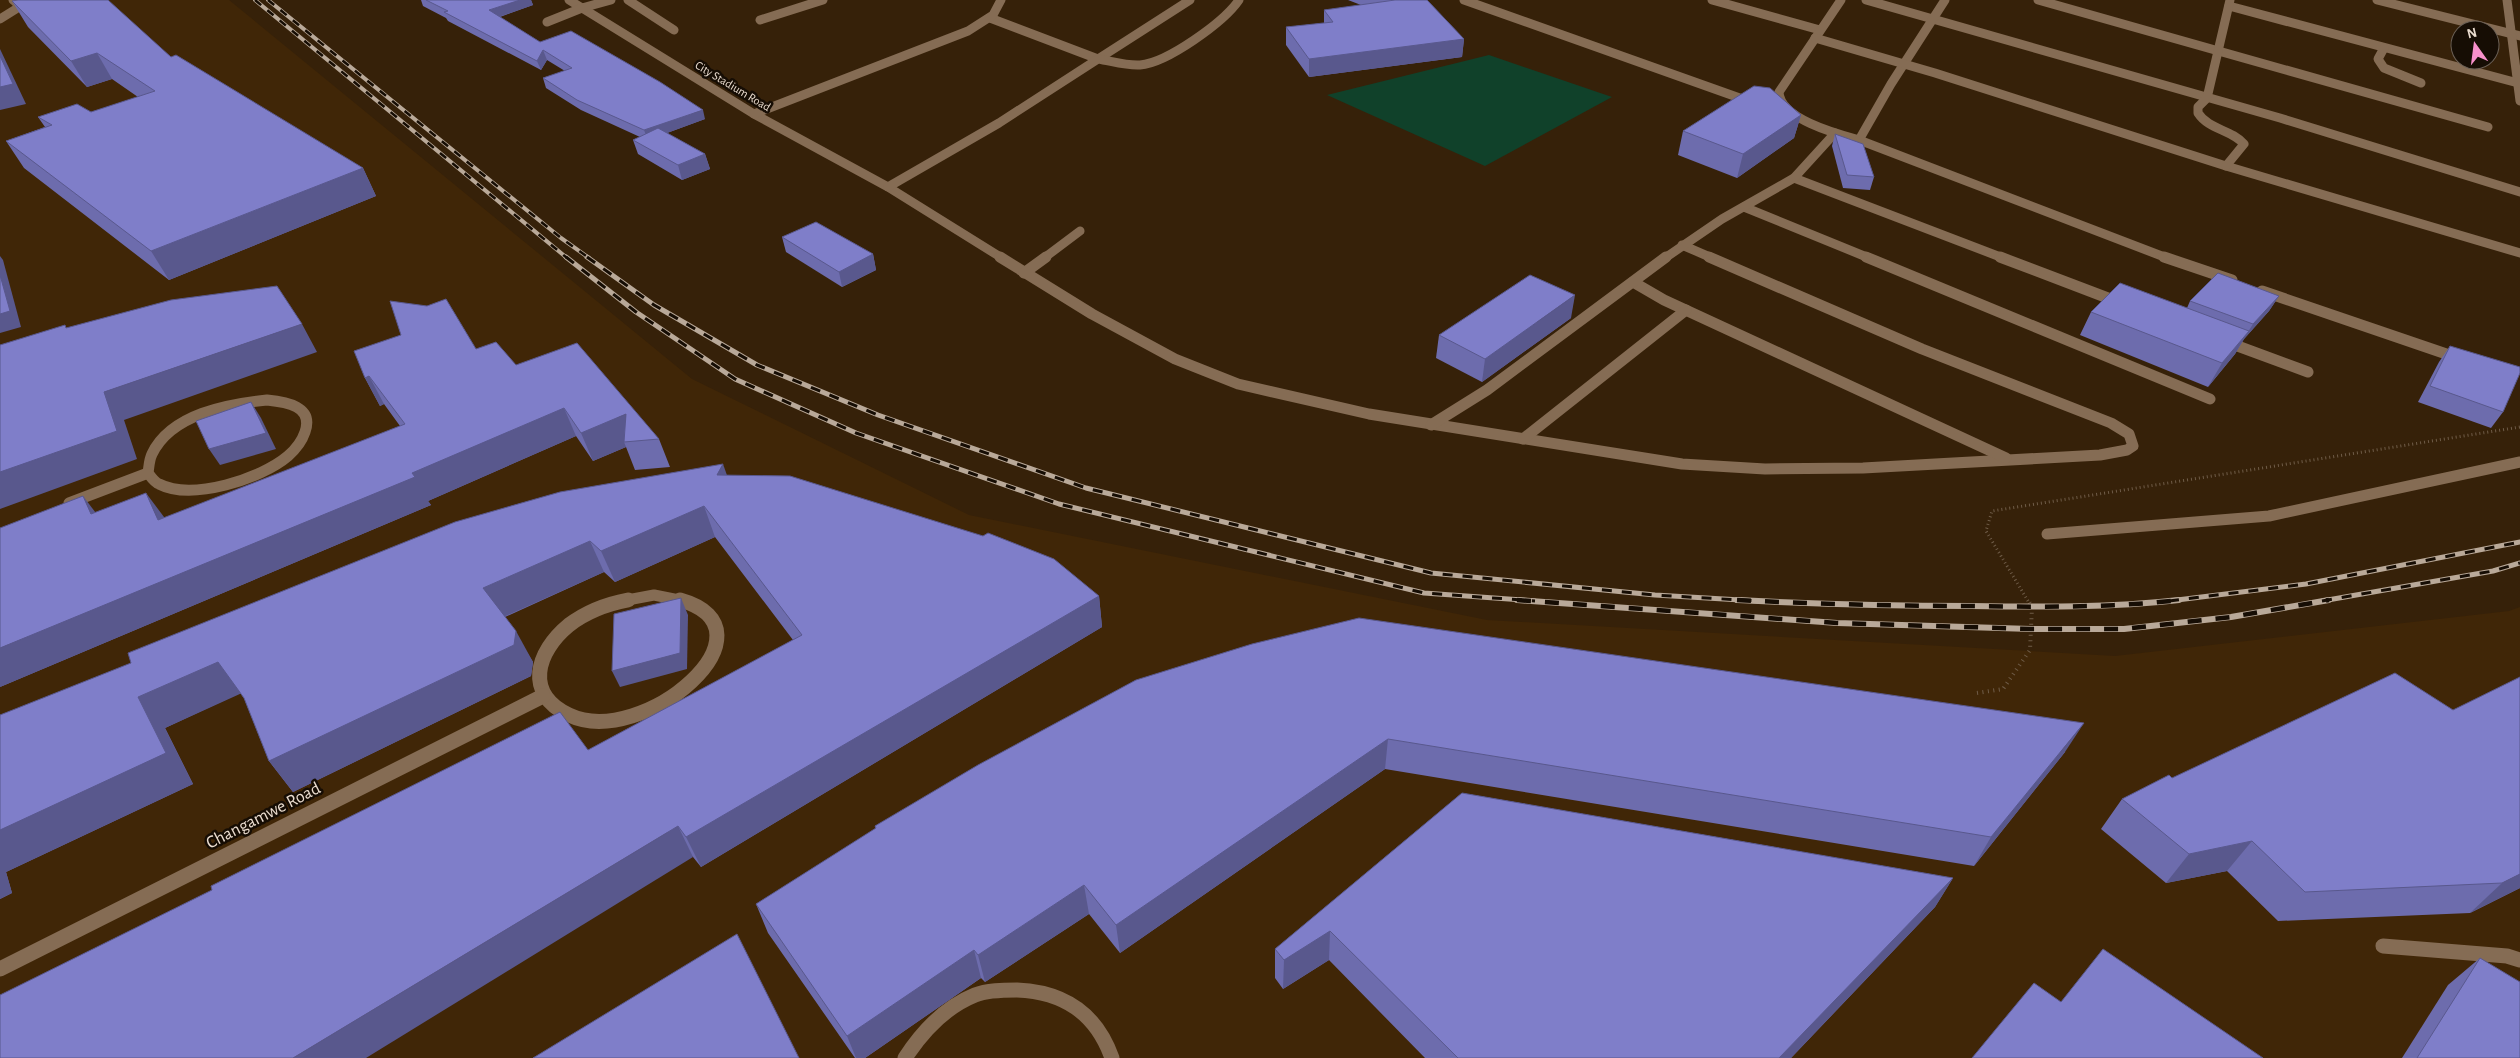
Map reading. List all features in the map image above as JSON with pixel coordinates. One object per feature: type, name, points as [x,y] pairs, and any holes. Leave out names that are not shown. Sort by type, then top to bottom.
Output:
[{"type":"street","points":[[0,19],[16,10],[18,4],[13,0]]},
{"type":"street","name":"City Stadium Road","points":[[569,0],[754,114],[888,187],[1024,273],[1126,333],[1176,359],[1219,377],[1314,403],[1430,425],[1638,459],[1765,469],[1863,468],[2009,460],[2115,453],[2127,450],[2133,446],[2129,434],[2111,423],[1922,349],[1682,245]]},
{"type":"street","points":[[547,22],[582,8],[611,0]]},
{"type":"street","points":[[628,0],[674,30]]},
{"type":"street","points":[[760,20],[823,0]]},
{"type":"street","points":[[754,114],[968,31],[990,18],[1000,7],[1001,0]]},
{"type":"street","points":[[888,187],[998,123],[1190,0]]},
{"type":"street","points":[[990,18],[1098,59],[1142,65],[1182,48],[1229,14],[1239,0]]},
{"type":"street","points":[[1464,0],[1654,69],[1760,104]]},
{"type":"street","points":[[1712,0],[1904,64],[2226,166],[2520,253]]},
{"type":"street","points":[[1841,0],[1779,92],[1780,107],[1835,133],[1859,140],[2144,250],[2473,363]]},
{"type":"street","points":[[1866,0],[2207,98],[2520,192]]},
{"type":"street","points":[[1859,140],[1945,0]]},
{"type":"street","points":[[2038,0],[2488,127]]},
{"type":"street","points":[[2377,0],[2516,35]]},
{"type":"street","points":[[2507,0],[2516,35],[2520,101]]},
{"type":"street","points":[[2226,166],[2244,144],[2237,136],[2200,117],[2198,107],[2207,98],[2216,50],[2229,3],[2384,48],[2518,83]]},
{"type":"street","points":[[2384,48],[2378,59],[2384,68],[2421,83]]},
{"type":"street","points":[[1430,425],[1487,390],[1682,245],[1794,178],[1835,133]]},
{"type":"street","points":[[1794,178],[2134,308]]},
{"type":"street","points":[[1744,207],[2081,344],[2210,399]]},
{"type":"street","points":[[1024,273],[1080,231]]},
{"type":"street","points":[[1633,282],[1686,310],[2009,460]]},
{"type":"street","points":[[1523,439],[1686,310]]},
{"type":"street","points":[[2216,338],[2308,372]]},
{"type":"street","points":[[280,401],[302,409],[308,419],[307,432],[297,447],[279,462],[255,475],[228,484],[200,490],[176,489],[158,484],[148,474],[148,460],[156,446],[172,431],[193,418],[217,408],[243,402],[280,401]]},
{"type":"street","points":[[2047,534],[2268,516],[2520,462]]},
{"type":"street","points":[[56,508],[148,474]]},
{"type":"street","points":[[654,595],[678,598],[698,606],[711,620],[716,638],[710,659],[696,680],[672,699],[643,713],[611,720],[582,720],[558,711],[543,696],[538,678],[542,658],[555,638],[576,621],[600,607],[636,597],[654,595]]},
{"type":"street","name":"Changamwe Road","points":[[0,969],[543,696]]},
{"type":"street","points":[[2383,946],[2507,956],[2520,960]]},
{"type":"street","points":[[905,1058],[914,1043],[931,1024],[968,999],[976,995],[1000,991],[1025,990],[1047,993],[1068,1002],[1086,1014],[1100,1030],[1112,1058]]},
{"type":"shaded area","points":[[0,0],[229,0],[692,379],[969,515],[1487,620],[2115,656],[2509,611],[2520,607],[2520,1058],[0,1058]]},
{"type":"green space","points":[[1489,55],[1612,97],[1485,166],[1327,95]]},
{"type":"building","points":[[108,0],[171,57],[176,55],[363,168],[151,251],[6,141],[52,125],[38,117],[77,104],[91,112],[155,91],[97,53],[71,61],[12,1]]},
{"type":"building","points":[[426,0],[520,0],[489,10],[540,42],[571,31],[660,82],[703,110],[644,130],[577,100],[543,78],[572,68],[543,50],[537,61],[444,12],[448,11]]},
{"type":"building","points":[[1395,0],[1427,0],[1464,39],[1309,59],[1286,27],[1333,22],[1324,10]]},
{"type":"building","points":[[0,56],[13,84],[0,87]]},
{"type":"building","points":[[1754,86],[1770,88],[1801,115],[1743,154],[1683,131]]},
{"type":"building","points":[[658,128],[705,154],[678,165],[633,140]]},
{"type":"building","points":[[1835,134],[1863,144],[1874,177],[1847,175]]},
{"type":"building","points":[[816,222],[873,254],[839,272],[782,237]]},
{"type":"building","points":[[2218,273],[2279,296],[2253,324],[2190,301]]},
{"type":"building","points":[[0,275],[10,311],[0,314]]},
{"type":"building","points":[[1530,275],[1575,295],[1485,359],[1439,335]]},
{"type":"building","points":[[2120,283],[2249,331],[2222,363],[2091,312]]},
{"type":"building","points":[[277,286],[302,324],[104,392],[117,431],[0,472],[0,345],[65,325],[66,328],[171,300]]},
{"type":"building","points":[[446,299],[476,349],[496,342],[516,365],[577,343],[659,439],[624,442],[626,414],[581,433],[564,408],[412,473],[415,477],[0,648],[0,528],[83,496],[91,514],[146,493],[158,520],[405,424],[369,376],[365,378],[354,351],[401,335],[390,301],[427,306]]},
{"type":"building","points":[[2450,346],[2520,367],[2520,373],[2503,412],[2430,386]]},
{"type":"building","points":[[251,402],[266,433],[209,449],[196,421]]},
{"type":"building","points":[[723,464],[717,475],[790,476],[983,536],[988,533],[1054,559],[1099,596],[686,837],[678,826],[293,1058],[0,1058],[0,995],[212,890],[211,886],[560,712],[588,750],[802,635],[704,506],[601,551],[590,541],[483,588],[516,631],[514,645],[269,761],[244,698],[218,662],[138,697],[166,753],[0,830],[0,715],[131,663],[128,653],[455,522],[560,492]]},
{"type":"building","points":[[681,598],[680,653],[612,671],[614,614]]},
{"type":"building","points":[[1359,618],[2084,723],[1991,837],[1388,739],[1116,925],[1084,885],[978,955],[974,950],[847,1036],[756,904],[876,828],[875,826],[978,765],[1136,680],[1252,644]]},
{"type":"building","points":[[2395,673],[2453,710],[2520,677],[2520,874],[2502,883],[2305,892],[2252,841],[2189,854],[2122,799],[2169,775],[2172,778]]},
{"type":"building","points":[[1462,793],[1953,878],[1779,1058],[1458,1058],[1330,931],[1284,960],[1275,949]]},
{"type":"building","points":[[737,934],[799,1058],[533,1058]]},
{"type":"building","points":[[2103,949],[2263,1058],[1972,1058],[2034,983],[2061,1002]]},
{"type":"building","points":[[2480,958],[2520,982],[2520,1058],[2417,1058]]},
{"type":"railway","points":[[255,0],[567,258]]},
{"type":"railway","points":[[268,0],[561,238],[589,258]]},
{"type":"railway","points":[[566,257],[636,312],[735,379],[856,433],[1059,504],[1424,593],[1535,601]]},
{"type":"railway","points":[[587,257],[654,305],[757,365],[878,415],[1086,488],[1431,573],[1655,595],[1758,601]]},
{"type":"railway","points":[[2174,600],[2306,584],[2520,542]]},
{"type":"railway","points":[[2322,601],[2493,571],[2520,563]]},
{"type":"railway","points":[[1517,600],[1837,623],[2031,629],[2124,629],[2231,617],[2329,600]]},
{"type":"railway","points":[[1737,600],[1883,605],[2049,607],[2101,606],[2174,600]]},
{"type":"railway","points":[[2169,601],[2174,600]]},
{"type":"railway","points":[[2174,600],[2179,600]]}]
